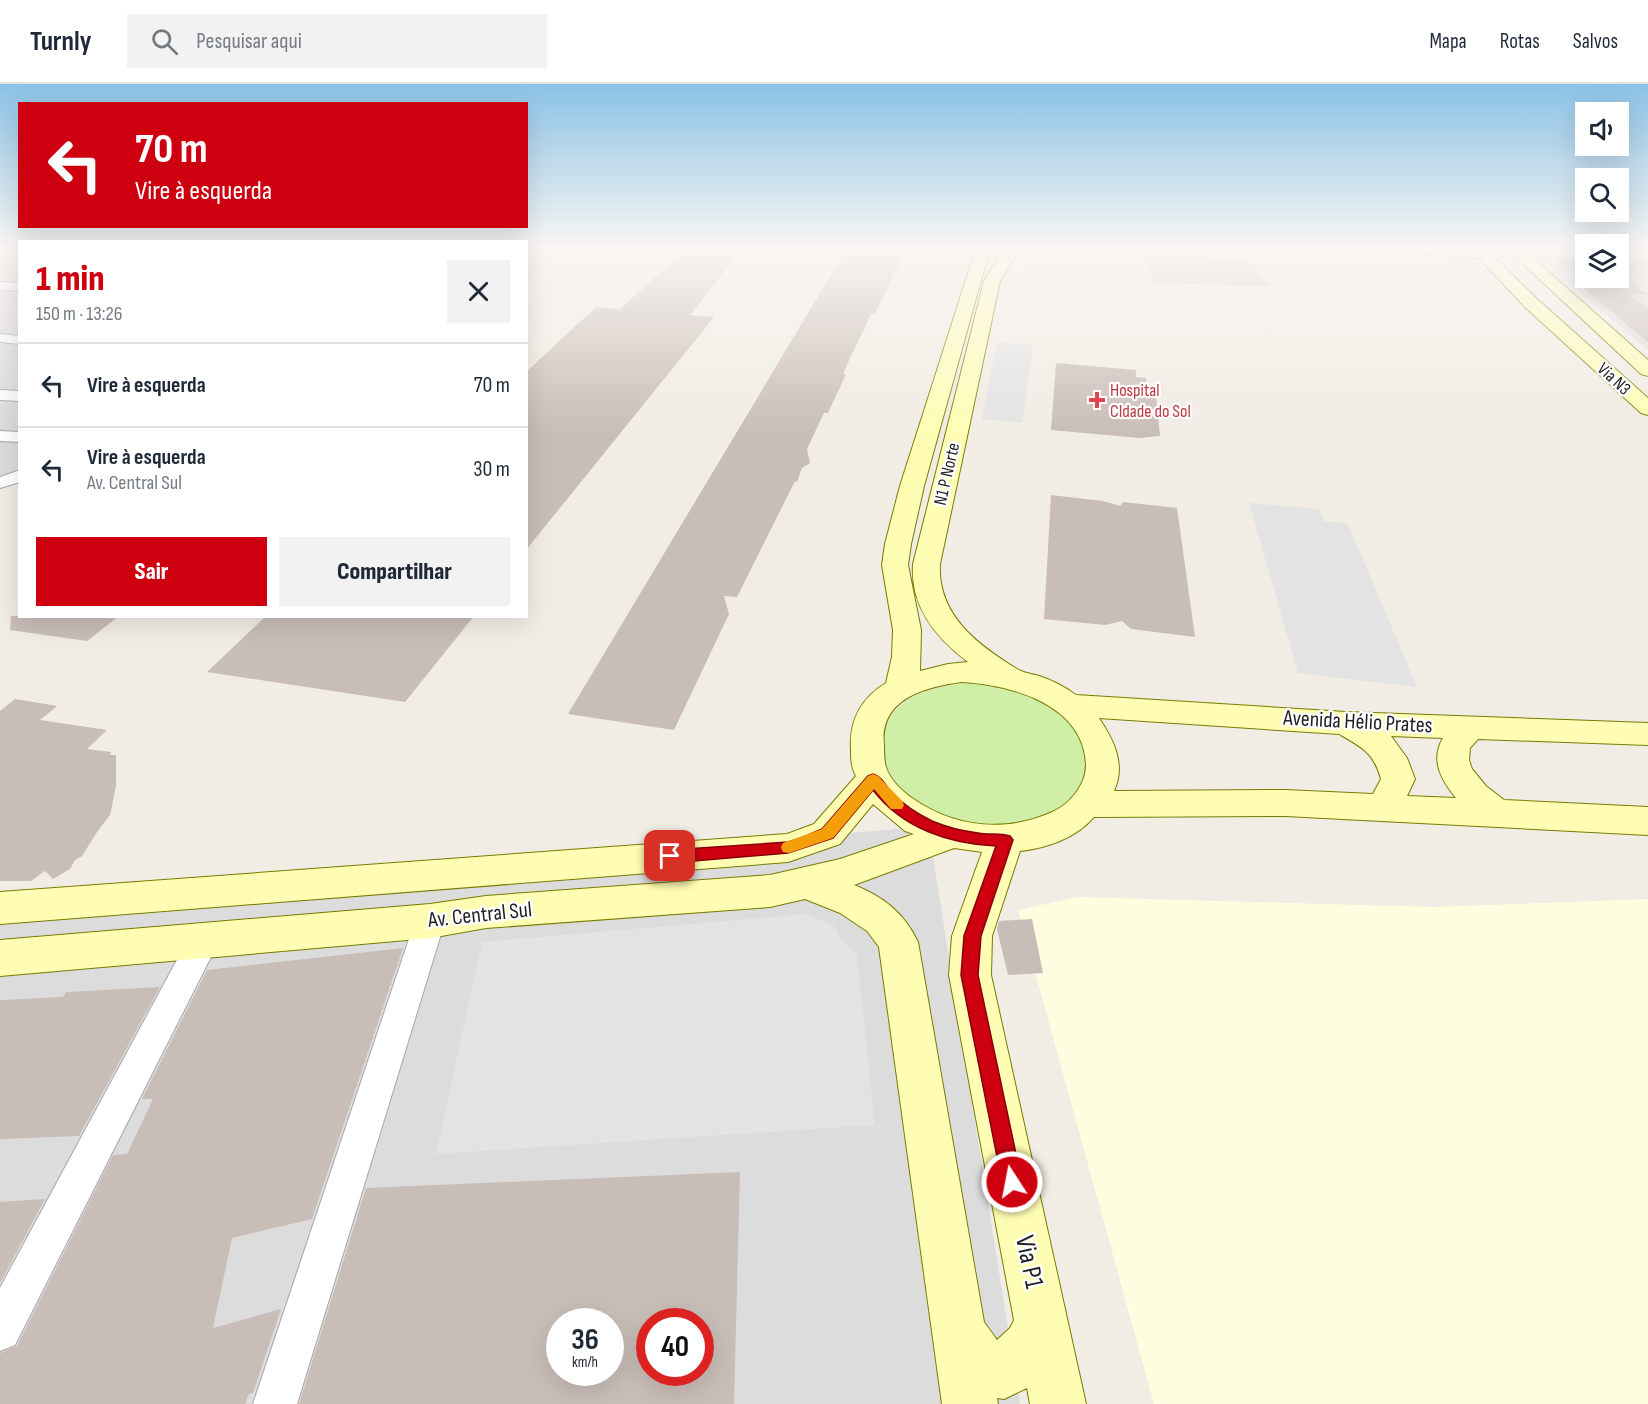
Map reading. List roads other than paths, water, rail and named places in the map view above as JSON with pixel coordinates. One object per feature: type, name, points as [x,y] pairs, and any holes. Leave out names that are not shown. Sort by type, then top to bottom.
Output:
[{"type":"main road","name":"N1 P Norte","points":[[902,688],[907,657],[906,630],[895,565],[898,544],[912,486],[964,310]]},
{"type":"main road","name":"N1 P Norte","points":[[986,310],[926,559],[930,602],[937,616],[967,648],[1008,676]]},
{"type":"main road","points":[[1539,310],[1627,379],[1645,397]]},
{"type":"main road","points":[[1582,310],[1648,370]]},
{"type":"main road","points":[[962,672],[1008,676],[1050,693],[1068,705],[1095,735],[1101,753],[1103,771],[1099,788],[1089,804],[1074,819],[1055,830],[1031,837],[1005,840],[978,839],[951,834],[904,812],[873,780],[866,762],[864,744],[866,727],[874,712],[886,699],[920,679],[962,672]]},
{"type":"main road","name":"Avenida Hélio Prates","points":[[1068,705],[1346,723],[1648,734]]},
{"type":"main road","points":[[1346,723],[1376,740],[1388,752],[1395,765],[1398,779],[1382,809]]},
{"type":"main road","points":[[1473,726],[1460,733],[1453,745],[1451,756],[1465,786],[1474,798],[1496,813]]},
{"type":"main road","name":"Av. Central Sul","points":[[0,908],[788,848],[827,834],[873,780]]},
{"type":"main road","points":[[1089,804],[1285,803],[1648,821]]},
{"type":"main road","name":"Av. Central Sul","points":[[0,958],[430,921],[486,912],[770,891],[808,884],[883,862],[951,834]]},
{"type":"main road","name":"Via P1","points":[[1005,840],[972,936],[970,975],[1059,1404]]},
{"type":"main road","points":[[808,884],[854,902],[881,919],[898,942],[970,1404]]},
{"type":"main road","points":[[959,1333],[978,1361],[993,1371],[1004,1371],[1030,1347],[1041,1319]]},
{"type":"street","points":[[0,338],[18,340]]},
{"type":"street","points":[[0,395],[18,396]]},
{"type":"street","points":[[0,436],[18,437]]},
{"type":"street","points":[[0,483],[18,476]]},
{"type":"street","points":[[275,1404],[430,921]]},
{"type":"street","points":[[0,1330],[203,941]]},
{"type":"place","name":"Hospital CIdade do Sol","points":[[1097,400]]}]
